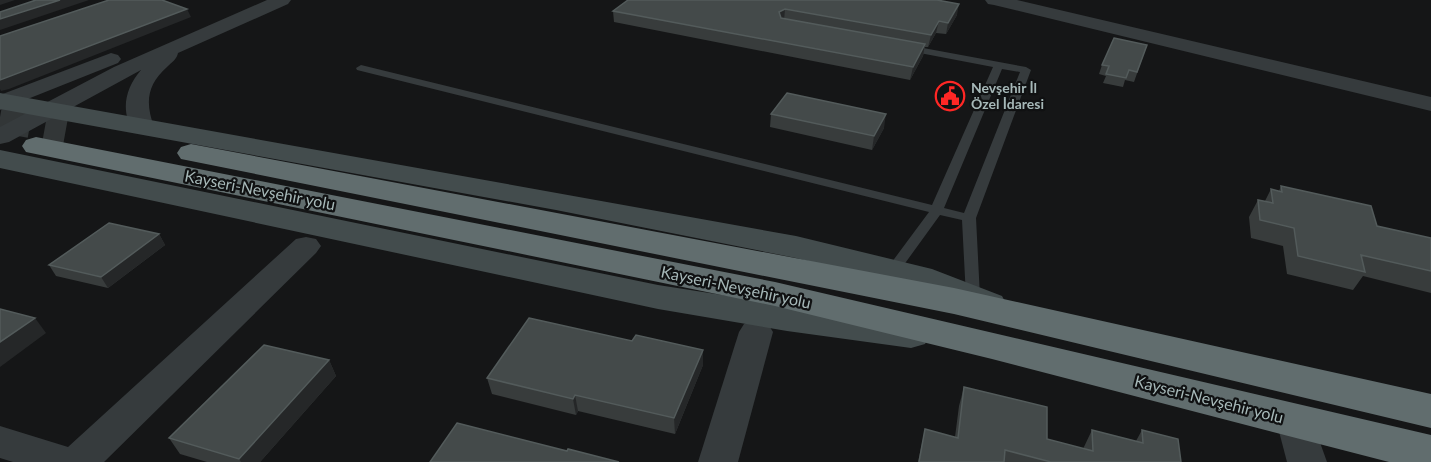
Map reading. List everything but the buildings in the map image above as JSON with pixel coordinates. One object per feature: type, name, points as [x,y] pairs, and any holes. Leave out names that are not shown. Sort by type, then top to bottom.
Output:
[{"type":"highway","name":"Kayseri-Nevşehir yolu","points":[[51,128],[718,282],[989,318],[1431,411]]},
{"type":"highway","name":"Kayseri-Nevşehir yolu","points":[[989,318],[1295,420],[1431,454]]},
{"type":"street","points":[[1,102],[252,0]]},
{"type":"street","points":[[51,128],[121,71],[282,0]]},
{"type":"street","points":[[994,0],[1431,104]]},
{"type":"street","points":[[142,127],[135,104],[138,91],[152,70],[187,41]]},
{"type":"street","points":[[1,102],[51,128]]},
{"type":"street","points":[[0,137],[51,128],[142,127],[579,205],[796,247],[919,277],[989,318]]},
{"type":"street","points":[[0,159],[658,297],[772,325]]},
{"type":"street","points":[[0,179],[666,321],[772,325],[989,318]]},
{"type":"street","points":[[78,462],[306,246]]},
{"type":"street","points":[[718,462],[772,325]]},
{"type":"street","points":[[1295,420],[1307,462]]},
{"type":"street","points":[[0,442],[64,462]]},
{"type":"lane","points":[[897,46],[1026,70],[969,218],[989,318]]},
{"type":"lane","points":[[892,270],[936,211],[999,65]]},
{"type":"lane","points":[[361,68],[969,218]]},
{"type":"tunnel","points":[[0,117],[66,129]]},
{"type":"place","name":"Nevşehir İl Özel İdaresi","points":[[950,96]]}]
